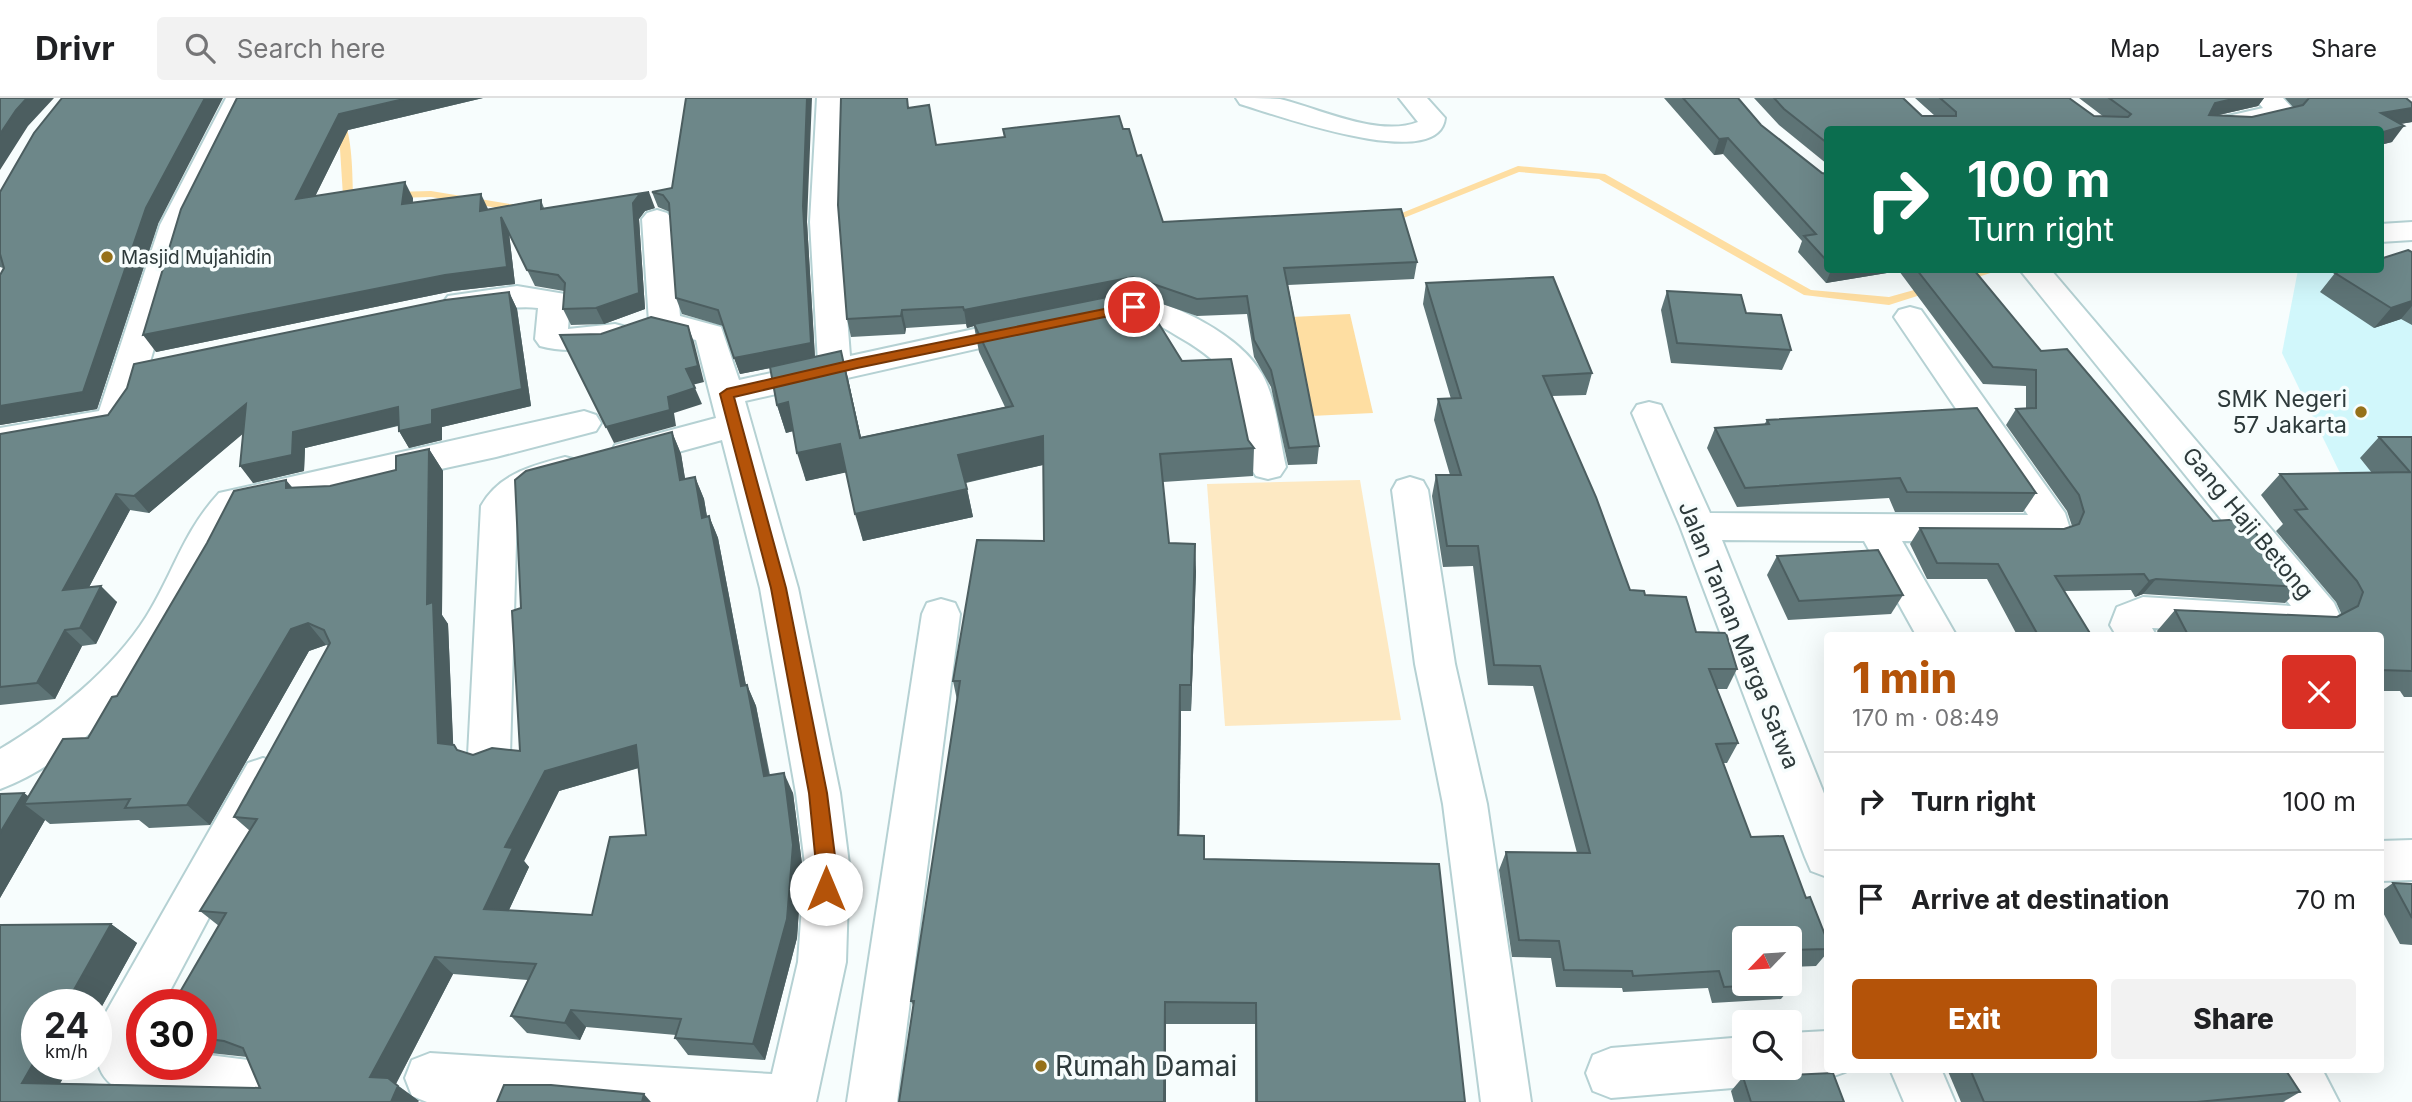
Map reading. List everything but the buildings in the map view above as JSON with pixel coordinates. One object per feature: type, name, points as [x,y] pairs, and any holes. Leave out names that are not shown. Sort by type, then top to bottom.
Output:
[{"type":"street","points":[[0,440],[110,421],[144,367],[175,225],[239,98]]},
{"type":"street","points":[[830,98],[825,222],[835,368]]},
{"type":"street","points":[[1249,98],[1350,127],[1398,135],[1424,132],[1431,126],[1432,118],[1412,98]]},
{"type":"street","points":[[2220,126],[2283,112],[2267,98]]},
{"type":"street","points":[[430,1078],[791,1102],[822,962],[827,864],[818,793],[779,588],[710,334],[665,322],[657,219]]},
{"type":"street","points":[[2384,233],[2412,231]]},
{"type":"street","name":"Gang Haji Betong","points":[[2042,276],[2320,614],[2310,622],[2143,612],[2131,618],[2130,625],[2134,632]]},
{"type":"street","points":[[428,309],[516,296],[554,301],[551,340],[607,337],[664,316]]},
{"type":"street","points":[[489,755],[499,506],[506,494],[525,482],[731,410],[835,368],[1134,307],[1153,311],[1216,345],[1246,374],[1269,467]]},
{"type":"street","points":[[1698,526],[2046,531],[2053,526],[1910,317]]},
{"type":"street","name":"Jalan Taman Marga Satwa","points":[[1649,413],[1810,769],[1824,841]]},
{"type":"street","points":[[0,771],[34,751],[102,698],[160,628],[211,525],[232,502],[496,445],[584,422]]},
{"type":"street","points":[[1410,490],[1435,664],[1465,804],[1506,1102]]},
{"type":"street","points":[[1876,529],[1934,632]]},
{"type":"street","points":[[872,1102],[941,614]]},
{"type":"street","points":[[257,1102],[248,1085],[131,1069],[120,1060],[117,1050],[122,1031],[286,735]]},
{"type":"street","points":[[2384,861],[2412,860]]},
{"type":"street","points":[[1802,1057],[1824,1055]]},
{"type":"street","points":[[1611,1073],[1732,1063]]},
{"type":"street","points":[[1917,1073],[1930,1102]]},
{"type":"street","points":[[2296,1073],[2314,1102]]},
{"type":"shaded area","name":"SMK Negeri 57 Jakarta","points":[[2384,268],[2412,268],[2412,555],[2339,471],[2282,353],[2297,273],[2384,273]]},
{"type":"shaded area","points":[[1350,314],[1373,413],[1311,416],[1292,317]]},
{"type":"shaded area","points":[[1360,480],[1401,720],[1225,726],[1207,484]]},
{"type":"waterway","points":[[330,98],[344,133],[348,196],[362,195]]},
{"type":"waterway","points":[[1387,221],[1518,169],[1601,176],[1808,293],[1889,301],[1932,288]]},
{"type":"waterway","points":[[393,195],[431,194],[522,209]]},
{"type":"waterway","points":[[1962,279],[1983,273]]},
{"type":"place","name":"Masjid Mujahidin","points":[[107,257]]},
{"type":"place","name":"SMK Negeri 57 Jakarta","points":[[2361,412]]},
{"type":"place","name":"Rumah Damai","points":[[1041,1066]]},
{"type":"route","points":[[826,889],[827,864],[818,793],[779,588],[727,394],[857,363],[1134,307]]}]
